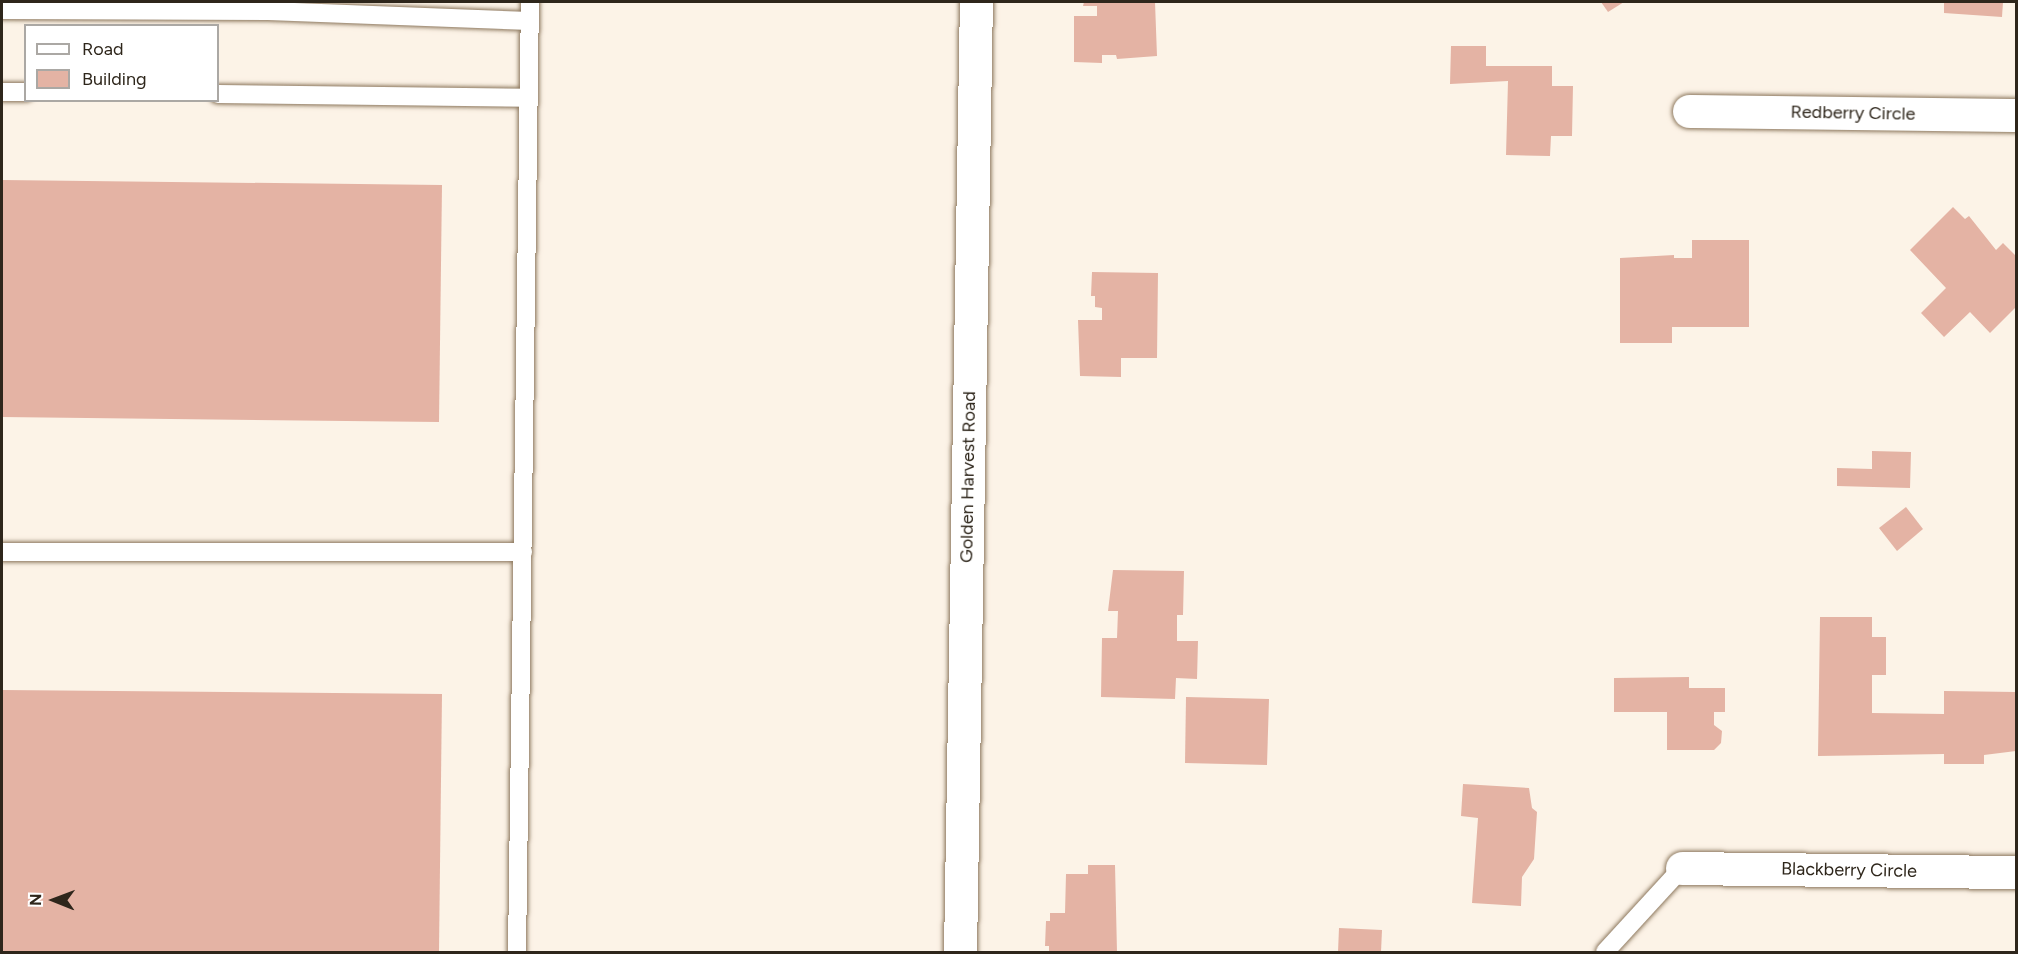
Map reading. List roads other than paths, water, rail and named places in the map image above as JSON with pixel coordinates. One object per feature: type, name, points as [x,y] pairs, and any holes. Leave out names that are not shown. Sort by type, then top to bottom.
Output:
[{"type":"street","name":"Golden Harvest Road","points":[[960,952],[976,2]]},
{"type":"street","name":"Redberry Circle","points":[[1689,111],[2016,115]]},
{"type":"street","name":"Blackberry Circle","points":[[1682,868],[2016,872]]},
{"type":"lane","points":[[517,952],[530,2]]},
{"type":"lane","points":[[2,10],[268,11],[530,21]]},
{"type":"lane","points":[[2,92],[24,92]]},
{"type":"lane","points":[[219,94],[529,99]]},
{"type":"lane","points":[[2,552],[522,552]]},
{"type":"lane","points":[[1605,952],[1682,868]]}]
